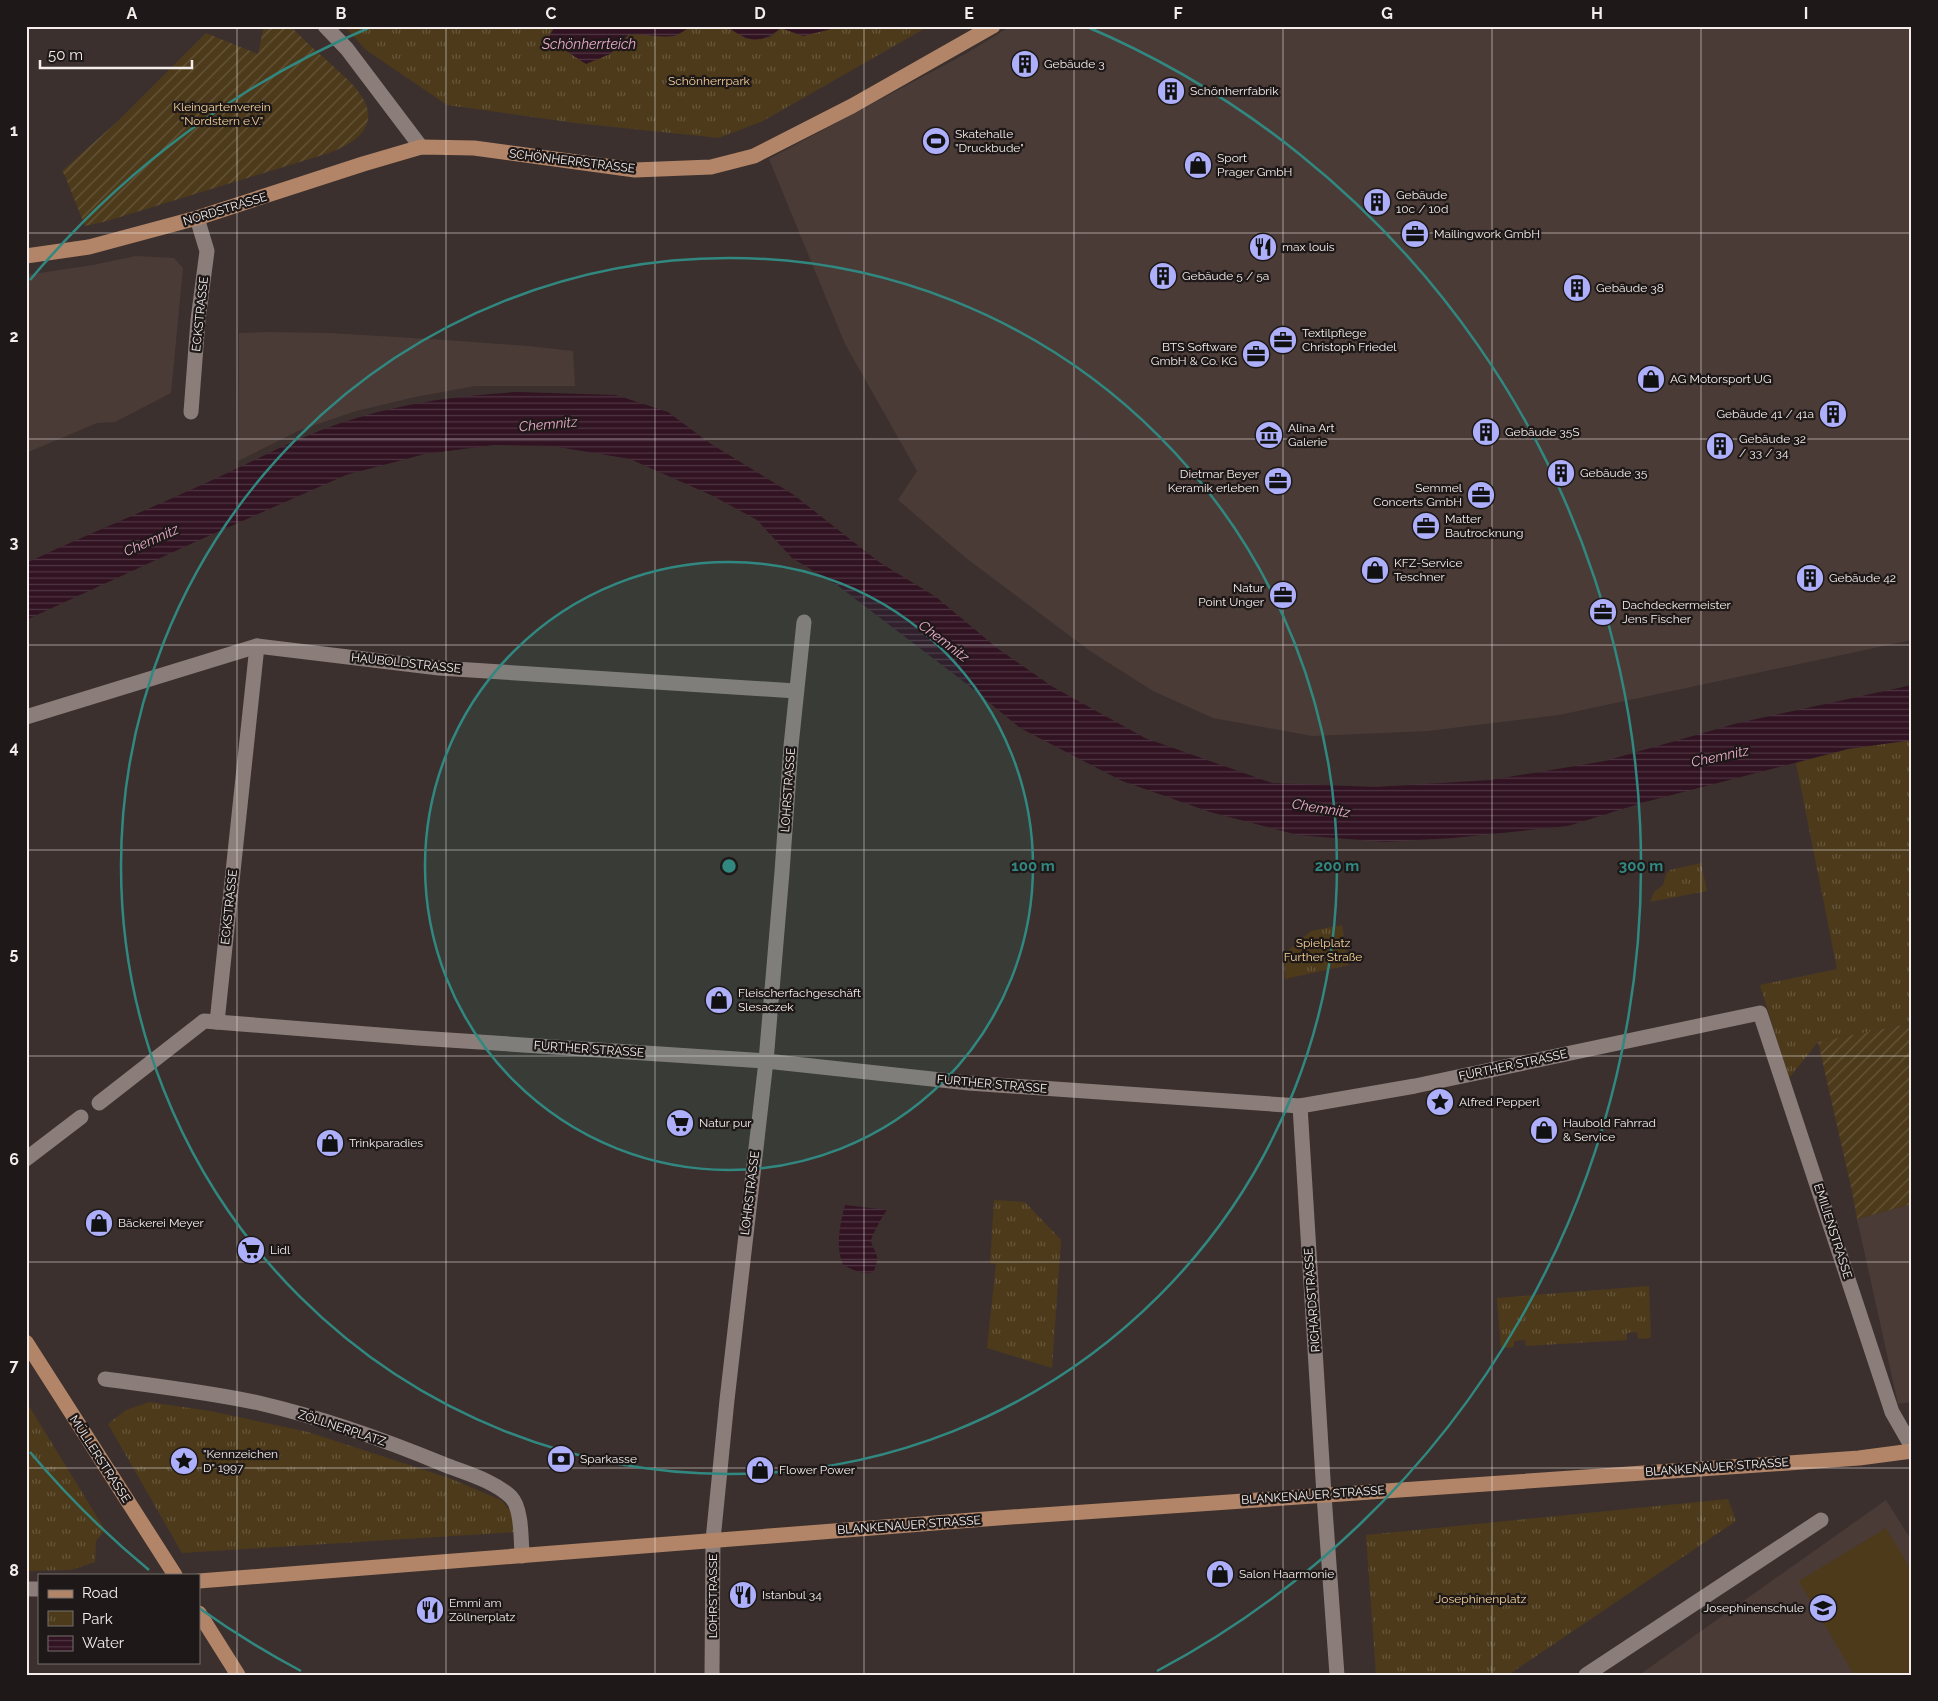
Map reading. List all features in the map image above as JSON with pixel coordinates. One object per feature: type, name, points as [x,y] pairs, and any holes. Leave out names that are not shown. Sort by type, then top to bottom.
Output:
[{"type":"main road","name":"SCHÖNHERRSTRASSE","points":[[420,147],[474,148],[635,170],[712,167],[754,156],[852,106],[993,26]]},
{"type":"main road","name":"NORDSTRASSE","points":[[26,256],[89,247],[197,218],[420,147]]},
{"type":"main road","name":"MÜLLERSTRASSE","points":[[26,1342],[174,1574]]},
{"type":"main road","name":"BLANKENAUER STRASSE","points":[[714,1540],[1849,1458],[1912,1451]]},
{"type":"main road","points":[[200,1581],[714,1540]]},
{"type":"main road","points":[[200,1615],[238,1675]]},
{"type":"street","points":[[325,26],[347,49],[420,147]]},
{"type":"street","name":"ECKSTRASSE","points":[[191,412],[198,320],[208,251],[197,218]]},
{"type":"street","name":"LOHRSTRASSE","points":[[712,1675],[714,1540],[727,1400],[766,1061],[796,691],[804,622]]},
{"type":"street","name":"ECKSTRASSE","points":[[217,1022],[256,646]]},
{"type":"street","name":"HAUBOLDSTRASSE","points":[[26,717],[256,646],[439,668],[796,691]]},
{"type":"street","name":"FURTHER STRASSE","points":[[217,1022],[418,1038],[766,1061],[969,1083],[1300,1106],[1415,1086],[1760,1013]]},
{"type":"street","name":"EMILIENSTRASSE","points":[[1760,1013],[1880,1378],[1892,1412],[1912,1447]]},
{"type":"street","points":[[99,1103],[204,1021],[217,1022]]},
{"type":"street","name":"RICHARDSTRASSE","points":[[1300,1106],[1324,1495]]},
{"type":"street","points":[[26,1159],[80,1117]]},
{"type":"street","name":"ZÖLLNERPLATZ","points":[[105,1378],[260,1403],[400,1447],[478,1478],[495,1486],[512,1498],[517,1507],[522,1556]]},
{"type":"street","points":[[1324,1495],[1337,1675]]},
{"type":"street","points":[[1586,1675],[1821,1520]]},
{"type":"shaded area","name":"Schönherrfabrik","points":[[1011,26],[1912,26],[1912,640],[1559,715],[1428,731],[1312,736],[1213,718],[1153,691],[1090,651],[966,558],[898,500],[917,471],[845,344],[769,159],[967,53]]},
{"type":"shaded area","points":[[136,256],[174,258],[183,268],[171,393],[115,422],[97,423],[26,453],[26,275],[93,265]]},
{"type":"shaded area","points":[[239,333],[329,333],[446,340],[573,351],[575,386],[475,386],[415,397],[356,411],[300,430],[238,461]]},
{"type":"shaded area","points":[[1912,1204],[1912,1402],[1898,1404],[1857,1219]]},
{"type":"shaded area","name":"Josephinenschule","points":[[1886,1500],[1912,1541],[1912,1675],[1639,1675]]},
{"type":"green space","name":"Kleingartenverein \"Nordstern e.V.\"","points":[[264,26],[290,26],[351,83],[366,105],[367,124],[363,131],[348,144],[329,153],[107,221],[85,226],[62,171],[117,122],[206,33],[258,54]]},
{"type":"green space","name":"Schönherrpark","points":[[344,26],[555,26],[548,39],[610,54],[628,35],[642,33],[675,36],[692,26],[726,26],[746,39],[769,38],[781,28],[803,36],[843,26],[929,26],[763,121],[719,138],[575,123],[447,105],[366,50]]},
{"type":"green space","points":[[1912,740],[1912,1023],[1818,1042],[1789,1078],[1760,985],[1837,969],[1796,763],[1848,749]]},
{"type":"green space","points":[[1701,863],[1707,891],[1650,902],[1654,892],[1663,885],[1666,874],[1670,870]]},
{"type":"green space","name":"Spielplatz Further Straße","points":[[1342,925],[1349,965],[1285,979],[1284,954],[1311,931]]},
{"type":"green space","points":[[1912,1023],[1912,1204],[1857,1219],[1818,1042]]},
{"type":"green space","points":[[994,1200],[1025,1202],[1061,1240],[1052,1368],[987,1348],[996,1264],[990,1263]]},
{"type":"green space","points":[[1649,1286],[1651,1338],[1638,1339],[1637,1332],[1627,1333],[1627,1340],[1526,1346],[1525,1340],[1514,1341],[1514,1347],[1501,1348],[1497,1298]]},
{"type":"green space","points":[[26,1401],[105,1530],[96,1541],[95,1562],[71,1570],[26,1571]]},
{"type":"green space","points":[[149,1402],[210,1411],[308,1432],[449,1478],[501,1500],[509,1509],[515,1522],[516,1532],[182,1553],[108,1424],[126,1410]]},
{"type":"green space","name":"Josephinenplatz","points":[[1728,1499],[1736,1521],[1508,1675],[1376,1675],[1366,1535]]},
{"type":"green space","points":[[1886,1528],[1912,1571],[1912,1675],[1854,1675],[1799,1581]]},
{"type":"water","name":"Schönherrteich","points":[[555,26],[692,26],[674,36],[628,35],[610,54],[586,64],[548,39]]},
{"type":"water","points":[[726,26],[843,26],[803,36],[781,28],[766,37],[753,39],[747,38]]},
{"type":"water","name":"Chemnitz","points":[[517,392],[616,395],[668,412],[708,442],[794,495],[879,562],[936,597],[997,648],[1053,687],[1145,738],[1272,783],[1375,787],[1490,780],[1605,761],[1738,723],[1912,685],[1912,740],[1848,749],[1645,802],[1568,826],[1453,838],[1385,842],[1298,835],[1210,812],[1122,781],[1020,728],[968,685],[837,585],[792,558],[757,520],[713,496],[630,459],[552,446],[494,445],[425,454],[346,475],[26,620],[26,563],[71,542],[206,483],[301,438],[340,423],[418,403],[457,397]]},
{"type":"water","points":[[845,1205],[887,1210],[871,1241],[877,1258],[874,1272],[862,1273],[843,1265],[839,1243]]},
{"type":"place","name":"Gebäude 3","points":[[1025,64]]},
{"type":"place","name":"Schönherrfabrik","points":[[1171,91]]},
{"type":"place","name":"Skatehalle \"Druckbude\"","points":[[936,141]]},
{"type":"place","name":"Sport Prager GmbH","points":[[1198,165]]},
{"type":"place","name":"Gebäude 10c / 10d","points":[[1377,202]]},
{"type":"place","name":"Mailingwork GmbH","points":[[1415,234]]},
{"type":"place","name":"max louis","points":[[1263,247]]},
{"type":"place","name":"Gebäude 5 / 5a","points":[[1163,276]]},
{"type":"place","name":"Gebäude 38","points":[[1577,288]]},
{"type":"place","name":"Textilpflege Christoph Friedel","points":[[1283,340]]},
{"type":"place","name":"BTS Software GmbH & Co. KG","points":[[1256,354]]},
{"type":"place","name":"AG Motorsport UG","points":[[1651,379]]},
{"type":"place","name":"Gebäude 41 / 41a","points":[[1833,414]]},
{"type":"place","name":"Gebäude 35S","points":[[1486,432]]},
{"type":"place","name":"Alina Art Galerie","points":[[1269,435]]},
{"type":"place","name":"Gebäude 32 / 33 / 34","points":[[1720,446]]},
{"type":"place","name":"Gebäude 35","points":[[1561,473]]},
{"type":"place","name":"Dietmar Beyer Keramik erleben","points":[[1278,481]]},
{"type":"place","name":"Semmel Concerts GmbH","points":[[1481,495]]},
{"type":"place","name":"Matter Bautrocknung","points":[[1426,526]]},
{"type":"place","name":"KFZ-Service Teschner","points":[[1375,570]]},
{"type":"place","name":"Gebäude 42","points":[[1810,578]]},
{"type":"place","name":"Natur Point Unger","points":[[1283,595]]},
{"type":"place","name":"Dachdeckermeister Jens Fischer","points":[[1603,612]]},
{"type":"place","name":"Fleischerfachgeschäft Slesaczek","points":[[719,1000]]},
{"type":"place","name":"Alfred Pepperl","points":[[1440,1102]]},
{"type":"place","name":"Natur pur","points":[[680,1123]]},
{"type":"place","name":"Haubold Fahrrad & Service","points":[[1544,1130]]},
{"type":"place","name":"Trinkparadies","points":[[330,1143]]},
{"type":"place","name":"Bäckerei Meyer","points":[[99,1223]]},
{"type":"place","name":"Lidl","points":[[251,1250]]},
{"type":"place","name":"Sparkasse","points":[[561,1459]]},
{"type":"place","name":"\"Kennzeichen D\" 1997","points":[[184,1461]]},
{"type":"place","name":"Flower Power","points":[[760,1470]]},
{"type":"place","name":"Salon Haarmonie","points":[[1220,1574]]},
{"type":"place","name":"Istanbul 34","points":[[743,1595]]},
{"type":"place","name":"Josephinenschule","points":[[1823,1608]]},
{"type":"place","name":"Emmi am Zöllnerplatz","points":[[430,1610]]}]
